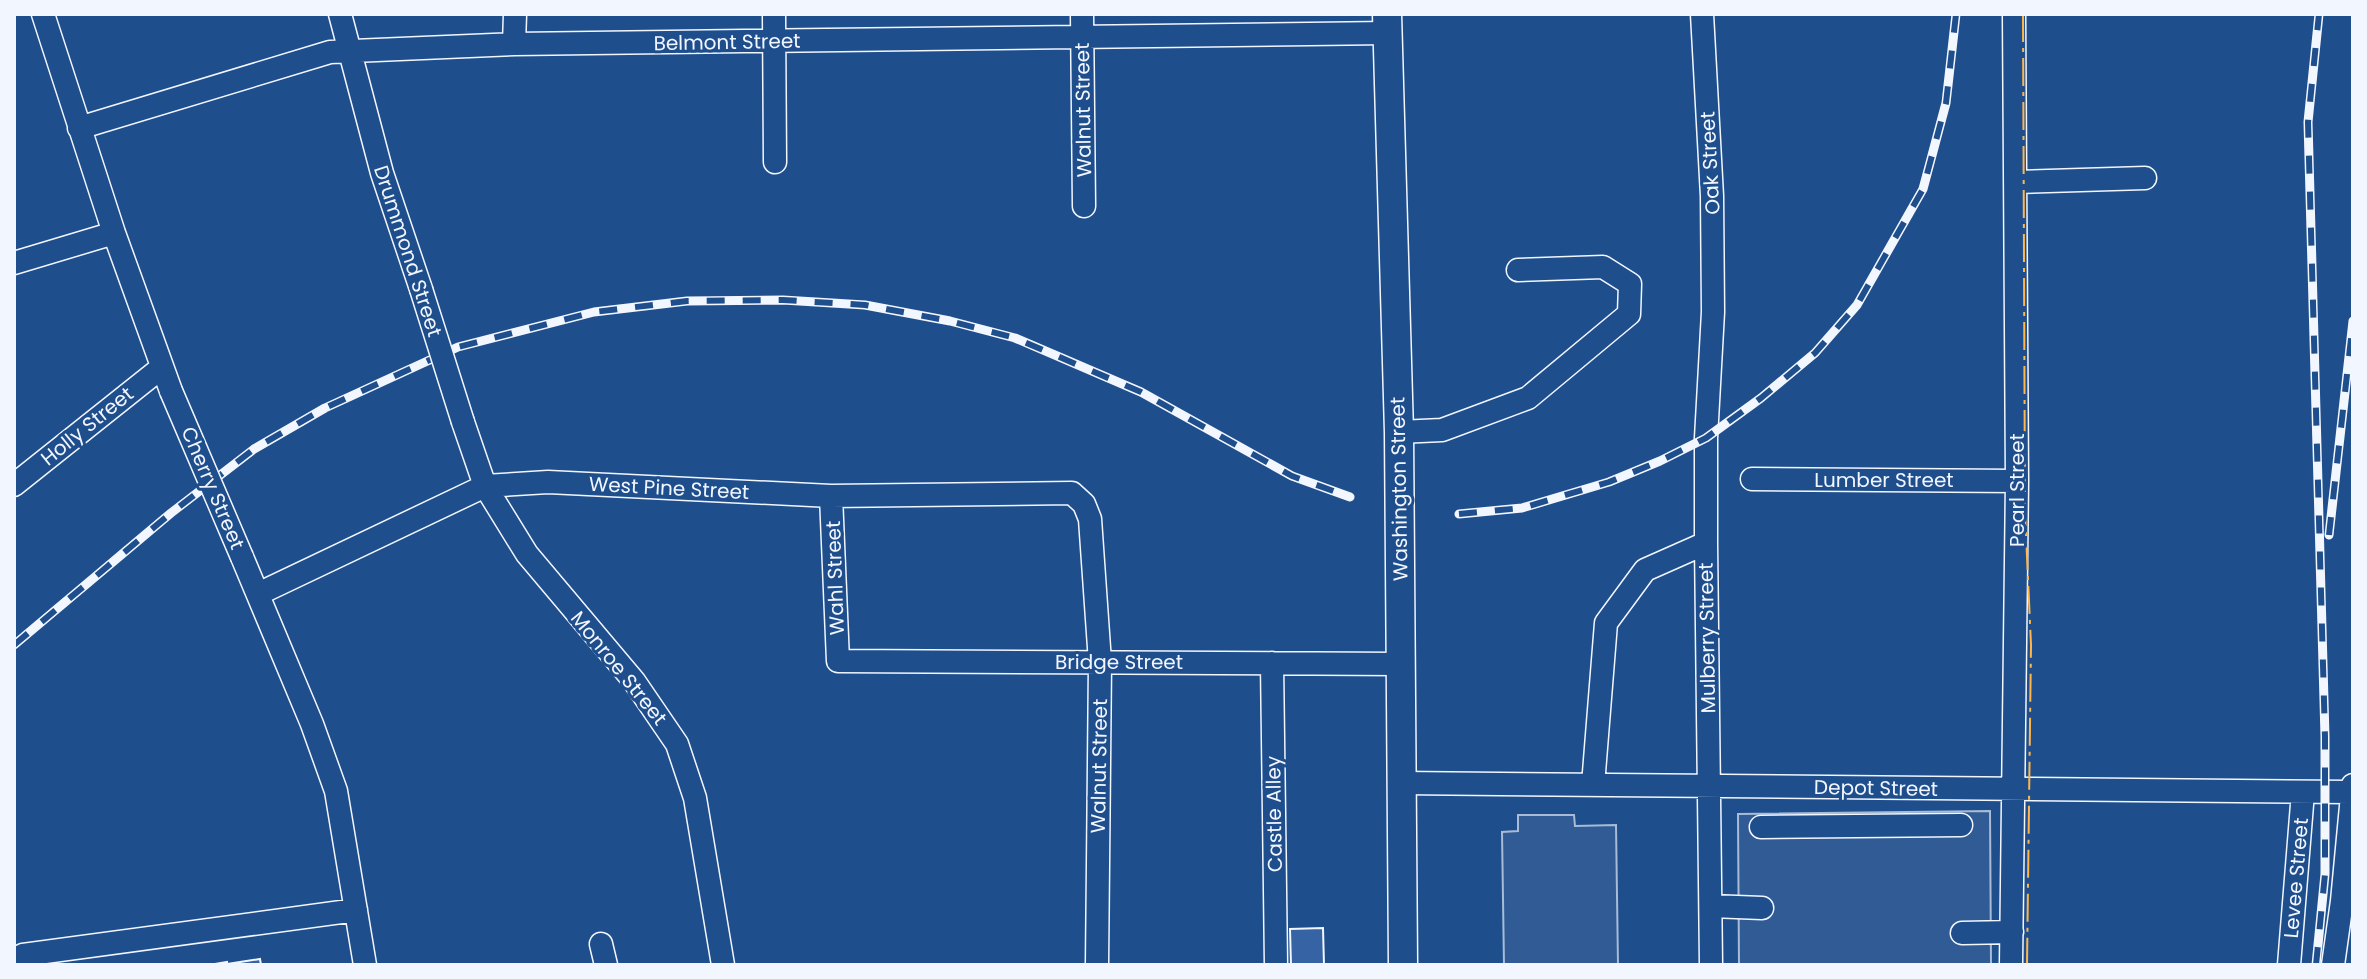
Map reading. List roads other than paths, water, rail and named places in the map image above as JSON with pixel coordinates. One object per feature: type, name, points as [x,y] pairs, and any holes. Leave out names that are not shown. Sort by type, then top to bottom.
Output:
[{"type":"main road","name":"Washington Street","points":[[1387,23],[1399,432],[1403,965]]},
{"type":"street","name":"Cherry Street","points":[[43,14],[161,368],[312,724],[336,791],[365,965]]},
{"type":"street","name":"Drummond Street","points":[[340,14],[382,173],[485,486]]},
{"type":"street","points":[[514,44],[515,14]]},
{"type":"street","points":[[774,14],[775,162]]},
{"type":"street","name":"Walnut Street","points":[[1082,14],[1084,206]]},
{"type":"street","name":"Oak Street","points":[[1702,14],[1712,196],[1713,312]]},
{"type":"street","name":"Pearl Street","points":[[2011,965],[2017,481],[2014,14]]},
{"type":"street","name":"Belmont Street","points":[[79,128],[330,52],[514,44],[1082,37],[1387,23]]},
{"type":"street","points":[[2016,182],[2145,178]]},
{"type":"street","points":[[14,263],[114,233]]},
{"type":"street","points":[[1399,432],[1442,430],[1528,398],[1629,314],[1630,284],[1603,267],[1518,270]]},
{"type":"street","name":"Mulberry Street","points":[[1711,965],[1706,438],[1713,312]]},
{"type":"street","name":"Holly Street","points":[[14,485],[161,368]]},
{"type":"street","name":"Lumber Street","points":[[1752,479],[2017,481]]},
{"type":"street","name":"West Pine Street","points":[[258,594],[485,486],[548,482],[831,496],[1072,493],[1084,504],[1090,519]]},
{"type":"street","name":"Monroe Street","points":[[485,486],[527,554],[634,681],[677,744],[695,798],[723,965]]},
{"type":"street","name":"Wahl Street","points":[[831,496],[838,661]]},
{"type":"street","name":"Walnut Street","points":[[1090,519],[1100,662],[1097,965]]},
{"type":"street","points":[[1593,785],[1606,623],[1645,570],[1706,543]]},
{"type":"street","name":"Bridge Street","points":[[838,661],[1400,664]]},
{"type":"street","name":"Castle Alley","points":[[1272,663],[1276,965]]},
{"type":"street","name":"Depot Street","points":[[1400,783],[2303,792],[2352,788]]},
{"type":"street","points":[[2333,965],[2352,788]]},
{"type":"street","name":"Levee Street","points":[[2289,965],[2303,792]]},
{"type":"street","points":[[1761,827],[1961,825]]},
{"type":"street","points":[[1711,906],[1762,908]]},
{"type":"street","points":[[14,959],[356,910]]},
{"type":"street","points":[[1962,933],[2012,932]]},
{"type":"railway","points":[[1459,514],[1522,508],[1609,482],[1660,461],[1706,438],[1815,353],[1857,305],[1923,189],[1946,103],[1956,14]]},
{"type":"railway","points":[[2316,965],[2325,874],[2325,737],[2308,122],[2319,14]]},
{"type":"railway","points":[[14,645],[171,513],[254,449],[325,408],[458,347],[594,312],[687,301],[783,300],[865,305],[950,321],[1015,338],[1141,392],[1292,476],[1350,497]]},
{"type":"railway","points":[[2329,535],[2353,321]]}]
